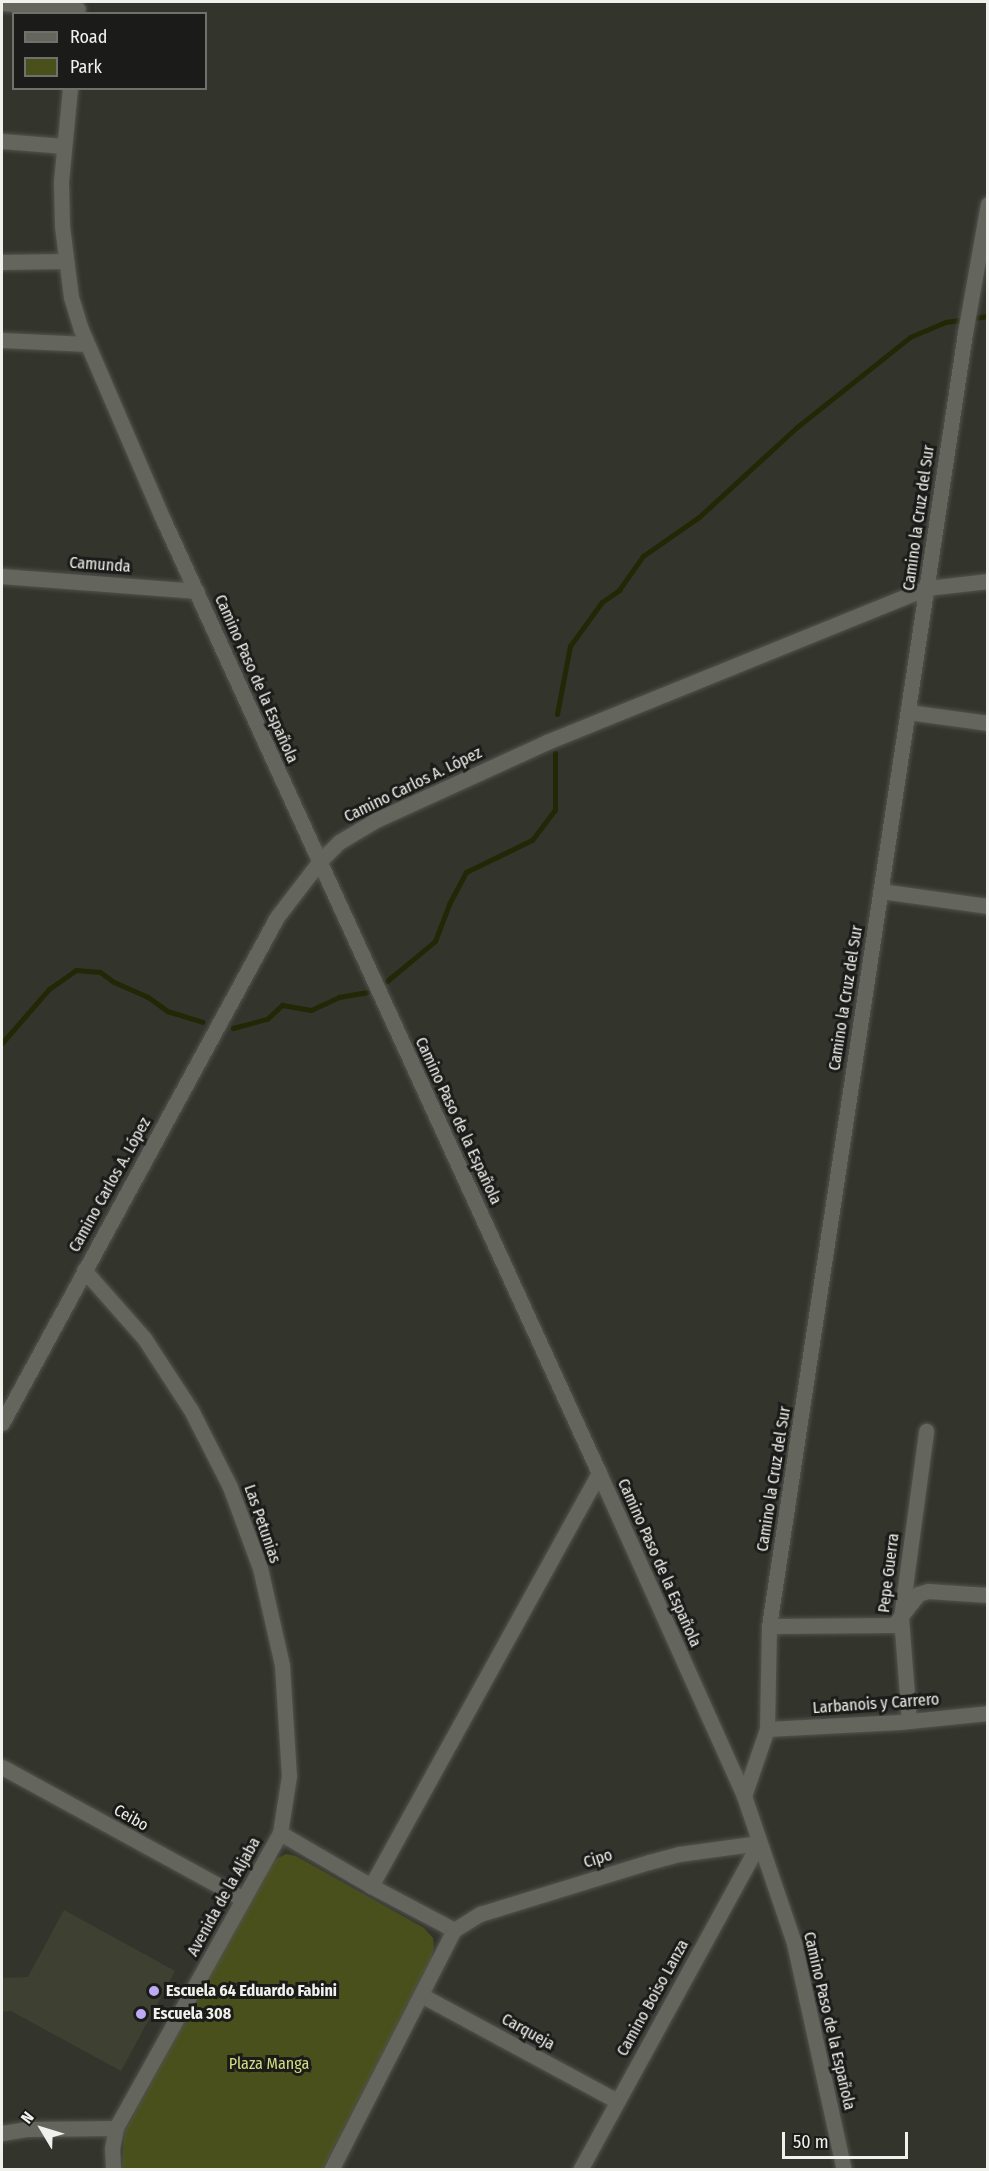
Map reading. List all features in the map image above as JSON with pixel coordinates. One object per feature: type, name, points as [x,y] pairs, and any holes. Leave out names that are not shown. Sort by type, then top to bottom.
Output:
[{"type":"street","points":[[2,3],[78,8]]},
{"type":"street","name":"Camino Paso de la Española","points":[[70,90],[61,182],[65,261],[70,297],[87,344],[196,591],[744,1796],[794,1943],[844,2169]]},
{"type":"street","points":[[2,141],[64,146]]},
{"type":"street","name":"Camino la Cruz del Sur","points":[[744,1796],[767,1729],[769,1626],[965,333],[987,204]]},
{"type":"street","points":[[2,262],[65,261]]},
{"type":"street","points":[[2,340],[87,344]]},
{"type":"street","name":"Camunda","points":[[2,576],[196,591]]},
{"type":"street","name":"Camino Carlos A. López","points":[[2,1423],[277,917],[319,862],[339,842],[376,820],[547,742],[927,588],[987,581]]},
{"type":"street","points":[[908,712],[987,723]]},
{"type":"street","points":[[881,891],[987,906]]},
{"type":"street","name":"Las Petunias","points":[[84,1270],[144,1338],[191,1410],[230,1487],[260,1568],[282,1665],[289,1776],[280,1833]]},
{"type":"street","name":"Pepe Guerra","points":[[909,1721],[901,1617],[926,1431]]},
{"type":"street","points":[[371,1886],[599,1473]]},
{"type":"street","points":[[769,1626],[894,1625],[918,1594],[928,1591],[987,1595]]},
{"type":"street","name":"Larbanois y Carrero","points":[[767,1729],[909,1721],[987,1713]]},
{"type":"street","name":"Ceibo","points":[[2,1767],[243,1899]]},
{"type":"street","name":"Avenida de la Aljaba","points":[[113,2169],[112,2148],[116,2128],[280,1833],[371,1886],[454,1930]]},
{"type":"street","name":"Cipo","points":[[454,1930],[480,1914],[649,1862],[679,1854],[759,1844]]},
{"type":"street","name":"Camino Boiso Lanza","points":[[580,2169],[759,1844]]},
{"type":"street","points":[[332,2169],[454,1930]]},
{"type":"street","name":"Carqueja","points":[[421,1995],[617,2101]]},
{"type":"street","points":[[2,2133],[28,2129],[116,2128]]},
{"type":"shaded area","points":[[64,1910],[175,1971],[121,2071],[11,2011],[2,2012],[2,1978],[28,1977]]},
{"type":"green space","name":"Plaza Manga","points":[[286,1854],[296,1856],[424,1928],[433,1938],[432,1957],[323,2169],[122,2170],[124,2132],[272,1861]]},
{"type":"waterway","points":[[557,714],[570,646],[602,602],[619,590],[643,556],[699,517],[797,427],[910,337],[946,322],[988,316]]},
{"type":"waterway","points":[[387,981],[435,941],[449,904],[466,872],[532,840],[555,810],[555,753]]},
{"type":"waterway","points":[[2,1043],[49,989],[76,970],[100,972],[114,982],[148,997],[167,1011],[202,1022]]},
{"type":"waterway","points":[[233,1028],[267,1019],[282,1005],[311,1010],[339,997],[368,992]]},
{"type":"place","name":"Escuela 64 Eduardo Fabini","points":[[154,1991]]},
{"type":"place","name":"Escuela 308","points":[[141,2014]]}]
